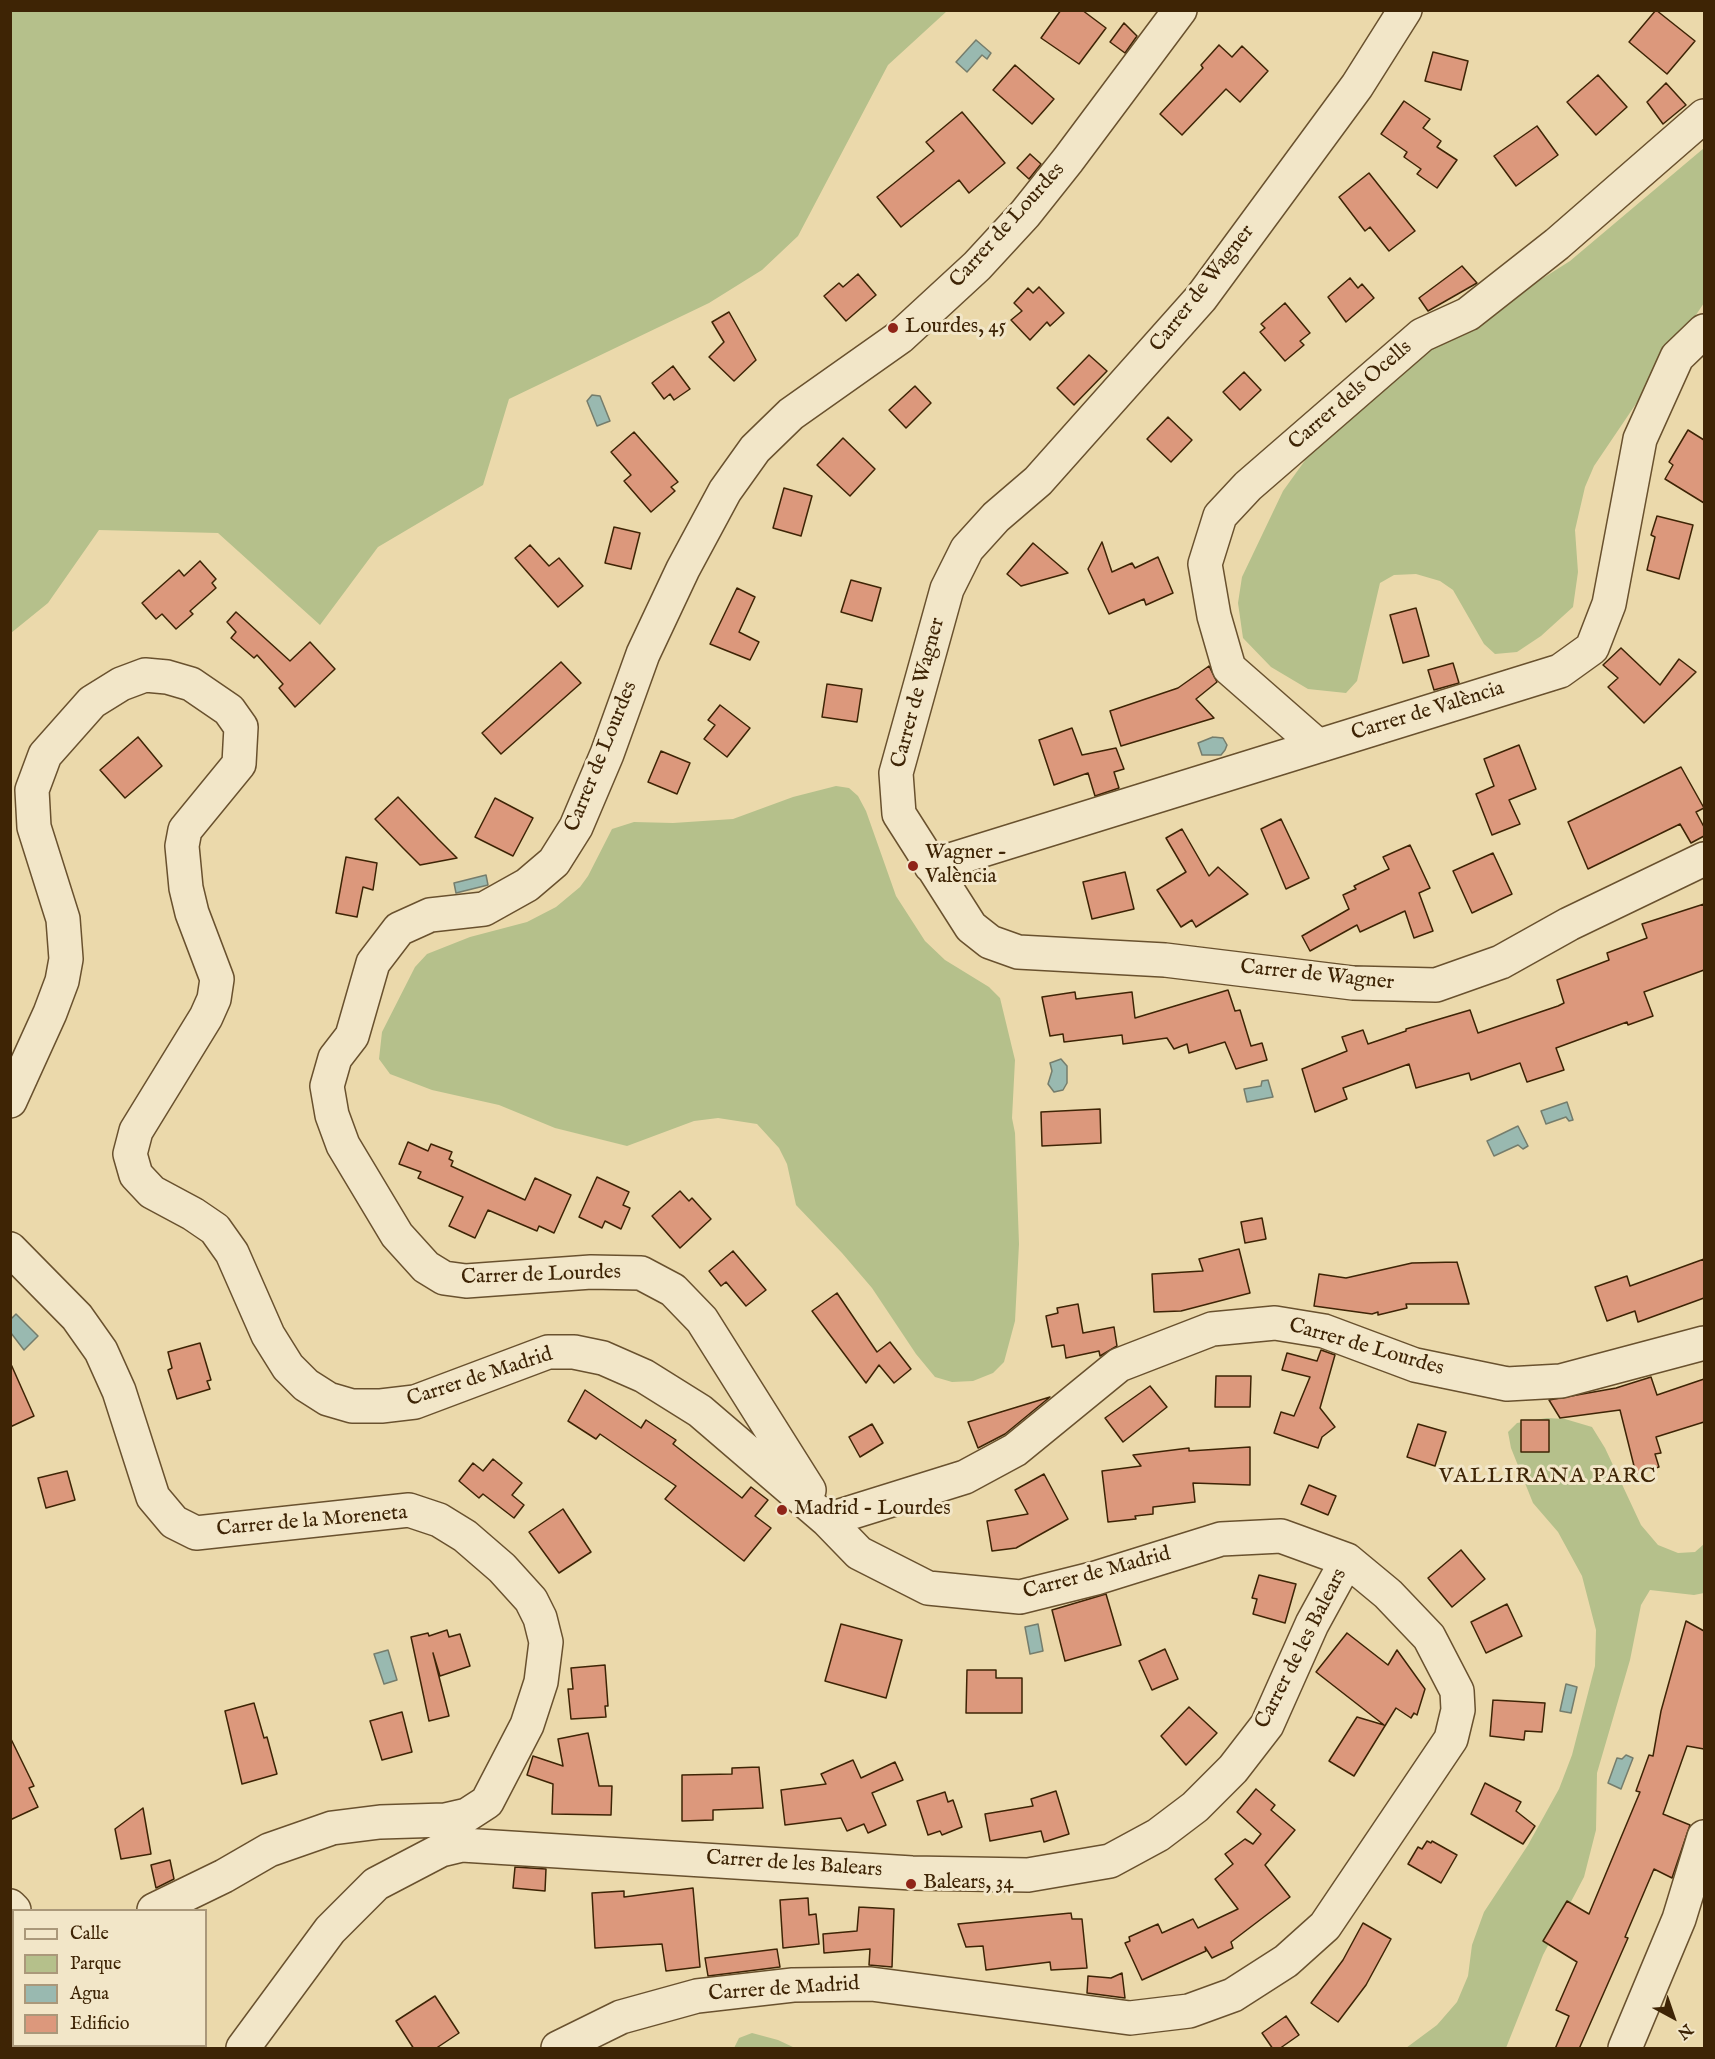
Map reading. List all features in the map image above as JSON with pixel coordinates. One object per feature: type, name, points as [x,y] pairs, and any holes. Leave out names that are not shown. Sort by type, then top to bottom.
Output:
[{"type":"street","name":"Carrer de Lourdes","points":[[1180,10],[1068,160],[1025,214],[977,266],[900,336],[791,414],[755,449],[725,491],[683,568],[643,654],[607,754],[576,827],[554,862],[527,885],[484,909],[430,915],[399,929],[373,963],[352,1036],[335,1058],[327,1086],[332,1115],[343,1145],[397,1235],[426,1267],[444,1278],[466,1281],[591,1272],[641,1273],[673,1290],[702,1320],[827,1520],[965,1477],[1015,1450],[1119,1365],[1212,1329],[1275,1323],[1324,1331],[1415,1365],[1507,1384],[1561,1381],[1704,1343]]},
{"type":"street","name":"Carrer de Wagner","points":[[1405,10],[1357,86],[1201,298],[1038,481],[996,516],[968,549],[947,589],[896,773],[899,814],[971,927],[990,942],[1018,952],[1165,960],[1353,983],[1436,985],[1501,962],[1569,924],[1704,859]]},
{"type":"street","name":"Carrer dels Ocells","points":[[1318,746],[1229,668],[1214,616],[1205,564],[1220,516],[1257,478],[1422,335],[1477,307],[1557,244],[1704,116]]},
{"type":"street","name":"Carrer de València","points":[[931,866],[1560,671],[1592,648],[1609,604],[1640,439],[1677,357],[1704,331]]},
{"type":"street","name":"Carrer de Madrid","points":[[10,1101],[50,1013],[62,981],[66,959],[63,919],[34,827],[32,790],[45,755],[92,702],[121,684],[145,675],[167,677],[191,684],[229,710],[241,727],[239,764],[185,830],[182,846],[190,905],[217,979],[214,999],[206,1017],[135,1131],[130,1154],[136,1175],[152,1192],[215,1229],[232,1253],[268,1335],[288,1367],[306,1385],[328,1399],[352,1406],[415,1402],[548,1352],[574,1352],[603,1358],[644,1376],[700,1411],[827,1520],[859,1553],[928,1588],[1020,1597],[1096,1578],[1221,1539],[1281,1536],[1347,1560],[1388,1594],[1430,1637],[1457,1691],[1458,1710],[1451,1739],[1325,1926],[1286,1961],[1233,1995],[1189,2011],[1130,2018],[872,1984],[793,1985],[697,1996],[621,2017],[558,2049]]},
{"type":"street","name":"Carrer de la Moreneta","points":[[10,1249],[77,1317],[100,1351],[119,1391],[153,1497],[174,1522],[196,1533],[409,1510],[439,1520],[465,1536],[502,1568],[531,1600],[540,1618],[546,1642],[541,1682],[527,1725],[499,1783],[470,1830],[445,1820],[380,1822],[332,1828],[269,1850],[224,1876],[158,1909]]},
{"type":"street","name":"Carrer de les Balears","points":[[243,2049],[330,1930],[376,1884],[441,1850],[470,1830],[912,1873],[1028,1875],[1110,1861],[1158,1835],[1195,1806],[1233,1769],[1267,1725],[1312,1624],[1347,1560]]},
{"type":"street","points":[[1625,2049],[1679,1919],[1704,1837]]},
{"type":"green space","points":[[11,10],[947,11],[888,65],[798,236],[762,270],[709,303],[509,399],[483,485],[378,547],[320,625],[218,533],[99,530],[48,603],[11,633]]},
{"type":"green space","points":[[1704,148],[1704,303],[1594,466],[1585,487],[1575,530],[1578,572],[1573,607],[1541,636],[1517,652],[1495,654],[1484,644],[1453,590],[1440,581],[1416,574],[1394,575],[1380,583],[1357,681],[1346,693],[1308,689],[1271,667],[1243,638],[1238,603],[1242,577],[1283,491],[1306,459],[1395,372],[1570,261]]},
{"type":"green space","points":[[836,786],[849,788],[858,796],[866,811],[896,896],[925,941],[945,960],[989,987],[1000,998],[1015,1060],[1012,1118],[1015,1133],[1019,1244],[1015,1321],[1004,1362],[993,1373],[973,1381],[952,1382],[935,1377],[916,1354],[872,1288],[796,1205],[787,1164],[779,1148],[757,1124],[718,1118],[694,1121],[627,1146],[555,1128],[499,1105],[432,1090],[390,1074],[379,1059],[382,1032],[415,967],[427,954],[470,937],[527,922],[556,907],[580,887],[588,876],[612,829],[634,822],[673,823],[733,819],[793,797]]},
{"type":"green space","points":[[1547,1418],[1565,1419],[1592,1427],[1605,1448],[1641,1525],[1658,1545],[1678,1553],[1695,1552],[1704,1544],[1704,1593],[1694,1595],[1650,1590],[1641,1605],[1630,1660],[1597,1773],[1596,1830],[1584,1877],[1543,1955],[1506,2048],[1406,2048],[1437,2025],[1457,2002],[1468,1976],[1472,1945],[1484,1912],[1528,1845],[1559,1789],[1572,1755],[1595,1666],[1596,1630],[1582,1576],[1558,1532],[1533,1503],[1511,1448],[1508,1432],[1517,1423]]},
{"type":"green space","points":[[752,2033],[778,2040],[795,2048],[734,2048],[739,2038]]},
{"type":"water","points":[[976,40],[991,53],[987,59],[982,55],[967,72],[956,62]]},
{"type":"water","points":[[592,395],[600,396],[610,421],[597,426],[587,401]]},
{"type":"water","points":[[1213,737],[1223,738],[1227,745],[1225,750],[1221,755],[1202,755],[1198,743]]},
{"type":"water","points":[[486,875],[488,885],[456,893],[454,883]]},
{"type":"water","points":[[1061,1059],[1067,1066],[1067,1083],[1063,1090],[1054,1092],[1048,1084],[1052,1071],[1050,1063]]},
{"type":"water","points":[[1268,1080],[1273,1097],[1247,1102],[1244,1089],[1261,1086],[1262,1081]]},
{"type":"water","points":[[1567,1102],[1573,1120],[1569,1121],[1566,1117],[1546,1124],[1541,1111]]},
{"type":"water","points":[[1518,1126],[1528,1146],[1523,1149],[1518,1145],[1494,1156],[1487,1141]]},
{"type":"water","points":[[16,1314],[38,1336],[24,1350],[11,1333],[11,1319]]},
{"type":"water","points":[[1038,1624],[1043,1651],[1030,1654],[1025,1627]]},
{"type":"water","points":[[388,1650],[397,1680],[384,1684],[374,1654]]},
{"type":"water","points":[[1566,1684],[1577,1687],[1571,1713],[1560,1711]]},
{"type":"water","points":[[1626,1755],[1633,1758],[1621,1789],[1608,1783],[1617,1758],[1622,1759]]},
{"type":"building","points":[[1061,10],[1082,10],[1106,28],[1079,64],[1041,38]]},
{"type":"building","points":[[1656,10],[1695,41],[1667,74],[1629,42]]},
{"type":"building","points":[[1124,23],[1137,36],[1125,53],[1110,42]]},
{"type":"building","points":[[1219,45],[1232,57],[1242,46],[1268,71],[1240,102],[1226,89],[1182,135],[1160,114],[1203,68],[1201,65]]},
{"type":"building","points":[[1433,52],[1468,61],[1461,90],[1425,81]]},
{"type":"building","points":[[1015,65],[1054,99],[1032,124],[993,90]]},
{"type":"building","points":[[1598,75],[1627,107],[1596,135],[1567,102]]},
{"type":"building","points":[[1666,83],[1686,105],[1663,124],[1647,102]]},
{"type":"building","points":[[1404,101],[1430,119],[1423,128],[1441,141],[1437,147],[1457,160],[1437,188],[1417,174],[1421,169],[1404,157],[1407,152],[1381,134]]},
{"type":"building","points":[[962,112],[1005,163],[969,193],[959,180],[901,227],[877,197],[934,151],[926,142]]},
{"type":"building","points":[[1537,126],[1558,155],[1516,186],[1494,156]]},
{"type":"building","points":[[1030,154],[1041,164],[1029,179],[1017,168]]},
{"type":"building","points":[[1369,173],[1415,231],[1389,251],[1370,227],[1365,231],[1339,197]]},
{"type":"building","points":[[1462,266],[1477,283],[1428,311],[1419,298]]},
{"type":"building","points":[[858,274],[876,295],[846,321],[824,296],[839,283],[843,287]]},
{"type":"building","points":[[1350,278],[1358,288],[1362,284],[1374,298],[1346,322],[1328,297]]},
{"type":"building","points":[[1039,287],[1064,313],[1050,326],[1047,322],[1030,340],[1011,320],[1022,311],[1014,303],[1028,288],[1033,293]]},
{"type":"building","points":[[1285,303],[1310,333],[1300,341],[1304,345],[1285,361],[1260,332],[1265,328],[1261,324]]},
{"type":"building","points":[[729,312],[756,360],[734,381],[709,357],[724,342],[712,322]]},
{"type":"building","points":[[1089,355],[1107,371],[1074,405],[1057,388]]},
{"type":"building","points":[[673,366],[690,389],[674,400],[670,394],[664,399],[652,383]]},
{"type":"building","points":[[1244,372],[1261,390],[1240,410],[1223,392]]},
{"type":"building","points":[[915,386],[931,403],[906,428],[889,410]]},
{"type":"building","points":[[1168,417],[1192,440],[1171,462],[1147,439]]},
{"type":"building","points":[[1688,430],[1704,440],[1704,503],[1665,479],[1673,465],[1669,462]]},
{"type":"building","points":[[634,432],[678,482],[671,487],[675,491],[651,512],[624,481],[631,475],[611,452]]},
{"type":"building","points":[[843,438],[875,469],[850,496],[817,465]]},
{"type":"building","points":[[784,488],[812,496],[801,536],[773,528]]},
{"type":"building","points":[[1657,516],[1693,525],[1679,579],[1647,570],[1655,537],[1651,535]]},
{"type":"building","points":[[614,527],[640,533],[631,569],[605,563]]},
{"type":"building","points":[[1102,542],[1112,572],[1132,563],[1135,568],[1158,557],[1173,593],[1146,605],[1144,599],[1109,614],[1088,569]]},
{"type":"building","points":[[1033,543],[1068,573],[1021,586],[1007,574]]},
{"type":"building","points":[[530,545],[549,566],[559,558],[583,586],[558,607],[515,558]]},
{"type":"building","points":[[200,561],[216,579],[212,583],[216,588],[190,611],[193,614],[176,629],[162,614],[156,619],[142,603],[179,570],[184,576]]},
{"type":"building","points":[[851,580],[881,588],[872,621],[841,612]]},
{"type":"building","points":[[737,588],[755,597],[739,632],[759,642],[750,660],[710,644]]},
{"type":"building","points":[[1416,608],[1429,656],[1403,663],[1390,615]]},
{"type":"building","points":[[236,612],[290,661],[310,642],[335,669],[295,707],[279,688],[283,684],[257,655],[254,658],[231,638],[236,632],[227,622]]},
{"type":"building","points":[[1621,648],[1660,685],[1679,659],[1696,672],[1644,723],[1608,687],[1618,678],[1603,665]]},
{"type":"building","points":[[561,662],[581,683],[501,754],[482,733]]},
{"type":"building","points":[[1453,663],[1459,683],[1434,690],[1428,670]]},
{"type":"building","points":[[1209,666],[1217,682],[1196,699],[1214,718],[1121,746],[1110,711],[1178,688]]},
{"type":"building","points":[[827,684],[862,689],[857,722],[822,717]]},
{"type":"building","points":[[720,705],[750,728],[727,757],[704,739],[715,725],[708,720]]},
{"type":"building","points":[[1072,728],[1082,755],[1116,748],[1124,769],[1114,772],[1119,788],[1095,796],[1088,773],[1054,785],[1039,740]]},
{"type":"building","points":[[138,737],[162,766],[125,798],[100,770]]},
{"type":"building","points":[[1519,745],[1536,789],[1509,800],[1520,824],[1492,835],[1476,794],[1494,786],[1484,759]]},
{"type":"building","points":[[661,751],[690,763],[677,794],[648,782]]},
{"type":"building","points":[[1681,767],[1704,808],[1696,812],[1704,827],[1704,836],[1691,843],[1680,824],[1588,869],[1568,822]]},
{"type":"building","points":[[398,797],[457,858],[420,865],[403,848],[375,819]]},
{"type":"building","points":[[495,798],[533,818],[513,856],[475,837]]},
{"type":"building","points":[[1281,819],[1309,878],[1286,889],[1261,829]]},
{"type":"building","points":[[1182,829],[1209,876],[1218,867],[1248,894],[1196,927],[1192,920],[1181,927],[1157,890],[1186,872],[1166,838]]},
{"type":"building","points":[[1410,845],[1430,888],[1419,893],[1433,931],[1414,938],[1405,911],[1360,932],[1357,925],[1310,951],[1302,936],[1349,909],[1343,895],[1356,889],[1354,886],[1389,869],[1383,857]]},
{"type":"building","points":[[1493,853],[1512,894],[1472,913],[1453,871]]},
{"type":"building","points":[[346,857],[377,863],[373,890],[363,887],[357,917],[336,913]]},
{"type":"building","points":[[1125,872],[1134,909],[1092,919],[1083,882]]},
{"type":"building","points":[[1704,904],[1704,970],[1644,992],[1653,1016],[1628,1025],[1627,1022],[1556,1048],[1564,1070],[1527,1082],[1520,1063],[1471,1080],[1469,1073],[1416,1088],[1409,1064],[1343,1088],[1347,1099],[1315,1112],[1302,1069],[1347,1051],[1342,1037],[1363,1030],[1368,1044],[1406,1031],[1406,1029],[1470,1010],[1478,1033],[1558,1006],[1564,1003],[1557,980],[1609,960],[1607,953],[1647,938],[1642,924]]},
{"type":"building","points":[[1228,990],[1235,1011],[1240,1010],[1251,1046],[1262,1043],[1267,1060],[1236,1069],[1225,1042],[1189,1053],[1187,1044],[1174,1049],[1167,1038],[1123,1044],[1122,1035],[1064,1042],[1063,1034],[1050,1036],[1042,997],[1075,992],[1076,999],[1132,992],[1135,1018]]},
{"type":"building","points":[[1100,1109],[1101,1143],[1042,1146],[1041,1112]]},
{"type":"building","points":[[408,1142],[428,1151],[431,1144],[452,1152],[449,1159],[453,1161],[451,1166],[525,1200],[535,1178],[571,1195],[554,1233],[539,1226],[537,1231],[488,1210],[475,1238],[449,1226],[463,1197],[418,1178],[421,1172],[399,1164]]},
{"type":"building","points":[[597,1177],[629,1192],[623,1205],[630,1208],[621,1229],[605,1221],[602,1228],[579,1217]]},
{"type":"building","points":[[680,1191],[689,1201],[692,1198],[711,1219],[680,1248],[652,1216]]},
{"type":"building","points":[[1262,1218],[1266,1239],[1245,1243],[1241,1222]]},
{"type":"building","points":[[1239,1249],[1250,1293],[1181,1311],[1154,1312],[1152,1274],[1203,1271],[1199,1259]]},
{"type":"building","points":[[733,1251],[766,1290],[746,1306],[726,1282],[721,1286],[709,1271]]},
{"type":"building","points":[[1704,1259],[1704,1298],[1638,1322],[1635,1311],[1607,1321],[1595,1287],[1627,1276],[1630,1286]]},
{"type":"building","points":[[1457,1262],[1469,1304],[1406,1304],[1407,1308],[1378,1315],[1378,1312],[1372,1314],[1314,1306],[1319,1274],[1346,1278],[1412,1263]]},
{"type":"building","points":[[837,1293],[877,1352],[890,1342],[911,1369],[894,1383],[879,1365],[866,1383],[812,1311]]},
{"type":"building","points":[[1078,1304],[1083,1333],[1114,1327],[1117,1346],[1100,1356],[1099,1351],[1066,1358],[1064,1345],[1052,1347],[1046,1316],[1058,1313],[1057,1308]]},
{"type":"building","points":[[200,1343],[211,1380],[207,1381],[210,1389],[177,1399],[168,1370],[172,1368],[168,1352]]},
{"type":"building","points":[[1321,1350],[1335,1355],[1320,1408],[1335,1427],[1322,1437],[1318,1448],[1274,1433],[1281,1412],[1294,1416],[1310,1377],[1282,1370],[1287,1353],[1317,1361]]},
{"type":"building","points":[[10,1362],[34,1416],[10,1427]]},
{"type":"building","points":[[1216,1376],[1251,1376],[1250,1407],[1215,1407]]},
{"type":"building","points":[[1651,1377],[1657,1395],[1704,1379],[1704,1422],[1656,1437],[1661,1453],[1655,1454],[1659,1467],[1636,1474],[1620,1410],[1560,1418],[1549,1400],[1616,1388]]},
{"type":"building","points":[[1150,1386],[1167,1407],[1123,1442],[1105,1418]]},
{"type":"building","points":[[585,1390],[641,1428],[646,1420],[676,1440],[673,1444],[742,1498],[751,1487],[768,1500],[755,1516],[771,1528],[744,1561],[665,1499],[676,1486],[600,1434],[596,1439],[568,1421]]},
{"type":"building","points":[[1050,1397],[1005,1434],[978,1448],[968,1422]]},
{"type":"building","points":[[1521,1420],[1549,1420],[1549,1452],[1521,1452]]},
{"type":"building","points":[[872,1424],[883,1443],[860,1457],[849,1437]]},
{"type":"building","points":[[1418,1424],[1446,1432],[1435,1466],[1407,1457]]},
{"type":"building","points":[[1250,1447],[1250,1485],[1193,1483],[1195,1502],[1153,1507],[1153,1514],[1135,1516],[1136,1519],[1108,1522],[1102,1471],[1141,1466],[1133,1455],[1189,1448],[1189,1451]]},
{"type":"building","points":[[493,1459],[522,1483],[512,1495],[524,1505],[514,1518],[483,1494],[479,1498],[459,1481],[473,1463],[483,1471]]},
{"type":"building","points":[[67,1471],[75,1500],[46,1508],[38,1478]]},
{"type":"building","points":[[1044,1474],[1068,1519],[1016,1548],[992,1551],[987,1521],[1028,1514],[1015,1490]]},
{"type":"building","points":[[1309,1485],[1336,1496],[1328,1515],[1301,1504]]},
{"type":"building","points":[[563,1509],[591,1552],[559,1573],[529,1532]]},
{"type":"building","points":[[1461,1550],[1485,1579],[1452,1607],[1428,1578]]},
{"type":"building","points":[[1259,1575],[1296,1584],[1285,1623],[1253,1614],[1257,1599],[1252,1598]]},
{"type":"building","points":[[1106,1594],[1121,1645],[1065,1661],[1052,1610]]},
{"type":"building","points":[[1507,1604],[1522,1636],[1486,1653],[1471,1622]]},
{"type":"building","points":[[1686,1621],[1704,1631],[1704,1749],[1687,1746],[1663,1814],[1690,1825],[1672,1878],[1654,1869],[1625,1937],[1628,1938],[1579,2049],[1555,2049],[1569,2016],[1556,2010],[1577,1962],[1543,1941],[1567,1901],[1589,1914],[1640,1792],[1636,1791],[1649,1755],[1653,1756],[1661,1711]]},
{"type":"building","points":[[841,1624],[902,1640],[886,1698],[825,1681]]},
{"type":"building","points":[[447,1630],[449,1637],[460,1634],[470,1666],[440,1676],[433,1653],[449,1716],[429,1721],[411,1637],[428,1633],[429,1636]]},
{"type":"building","points":[[1347,1633],[1388,1665],[1397,1650],[1425,1689],[1417,1715],[1414,1713],[1411,1718],[1396,1708],[1354,1776],[1329,1761],[1357,1717],[1384,1725],[1316,1672]]},
{"type":"building","points":[[1165,1649],[1178,1679],[1152,1690],[1139,1661]]},
{"type":"building","points":[[605,1665],[608,1706],[605,1706],[606,1717],[571,1719],[568,1689],[573,1689],[571,1668]]},
{"type":"building","points":[[967,1670],[996,1670],[996,1678],[1022,1678],[1022,1713],[966,1713]]},
{"type":"building","points":[[1493,1700],[1545,1703],[1542,1732],[1525,1731],[1524,1740],[1490,1736]]},
{"type":"building","points":[[254,1703],[264,1738],[267,1737],[277,1774],[242,1784],[225,1711]]},
{"type":"building","points":[[1189,1707],[1217,1733],[1186,1765],[1161,1736]]},
{"type":"building","points":[[402,1712],[412,1752],[382,1760],[370,1721]]},
{"type":"building","points":[[588,1733],[599,1786],[612,1786],[611,1815],[552,1814],[553,1784],[527,1775],[533,1756],[563,1766],[558,1739]]},
{"type":"building","points":[[10,1737],[34,1786],[29,1788],[38,1807],[10,1820]]},
{"type":"building","points":[[853,1760],[861,1778],[895,1762],[903,1780],[872,1793],[886,1825],[868,1833],[864,1824],[847,1831],[841,1818],[785,1825],[781,1790],[826,1784],[821,1774]]},
{"type":"building","points":[[759,1767],[763,1808],[713,1810],[713,1820],[682,1821],[682,1775],[732,1774],[732,1768]]},
{"type":"building","points":[[1485,1783],[1521,1802],[1516,1811],[1535,1826],[1523,1844],[1471,1814]]},
{"type":"building","points":[[1256,1789],[1275,1805],[1271,1810],[1295,1830],[1265,1865],[1290,1897],[1231,1942],[1233,1948],[1212,1958],[1205,1947],[1206,1951],[1142,1980],[1125,1943],[1130,1941],[1129,1937],[1158,1924],[1162,1933],[1193,1919],[1198,1928],[1238,1909],[1215,1879],[1233,1864],[1225,1854],[1245,1839],[1253,1844],[1261,1834],[1237,1812]]},
{"type":"building","points":[[1056,1791],[1069,1834],[1044,1842],[1041,1831],[990,1841],[985,1814],[1033,1806],[1031,1799]]},
{"type":"building","points":[[945,1792],[948,1802],[953,1800],[962,1827],[942,1835],[940,1831],[928,1835],[917,1801]]},
{"type":"building","points":[[143,1808],[151,1854],[121,1859],[115,1829]]},
{"type":"building","points":[[1427,1841],[1431,1843],[1432,1841],[1457,1855],[1441,1883],[1408,1864],[1418,1847],[1422,1849]]},
{"type":"building","points":[[170,1860],[174,1879],[156,1888],[151,1865]]},
{"type":"building","points":[[515,1867],[546,1869],[545,1891],[513,1888]]},
{"type":"building","points":[[693,1888],[700,1967],[666,1971],[662,1944],[595,1948],[592,1893],[624,1891],[624,1897]]},
{"type":"building","points":[[808,1898],[809,1915],[816,1914],[819,1944],[783,1948],[780,1900]]},
{"type":"building","points":[[859,1907],[894,1909],[892,1967],[869,1965],[870,1949],[824,1953],[823,1934],[857,1931]]},
{"type":"building","points":[[1071,1913],[1072,1919],[1082,1919],[1087,1968],[1051,1970],[1050,1962],[986,1970],[983,1946],[966,1947],[958,1924]]},
{"type":"building","points":[[1363,1923],[1391,1939],[1366,1985],[1338,2022],[1311,2003],[1343,1960]]},
{"type":"building","points":[[777,1949],[780,1967],[708,1976],[705,1958]]},
{"type":"building","points":[[1122,1973],[1125,1998],[1087,1993],[1088,1976],[1111,1978]]},
{"type":"building","points":[[435,1996],[459,2033],[435,2049],[414,2049],[396,2021]]},
{"type":"building","points":[[1286,2016],[1299,2035],[1279,2049],[1273,2049],[1262,2033]]},
{"type":"place","name":"Lourdes, 45","points":[[893,328]]},
{"type":"place","name":"Wagner - València","points":[[913,866]]},
{"type":"place","name":"Madrid - Lourdes","points":[[782,1510]]},
{"type":"place","name":"Balears, 34","points":[[911,1884]]},
{"type":"district","name":"VALLIRANA PARC","points":[[1548,1477]]}]
